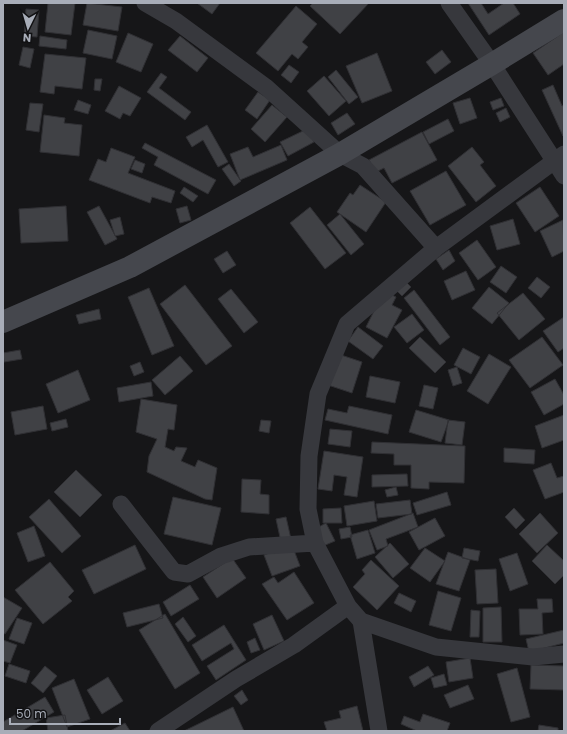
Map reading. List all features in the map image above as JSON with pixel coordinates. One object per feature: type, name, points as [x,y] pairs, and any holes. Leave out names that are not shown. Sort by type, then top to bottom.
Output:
[{"type":"main road","points":[[3,322],[130,267],[340,154],[564,20]]},
{"type":"street","points":[[145,3],[176,22],[266,87],[340,154],[363,166],[436,248]]},
{"type":"street","points":[[449,3],[559,157],[564,176]]},
{"type":"street","points":[[379,731],[360,621],[348,606],[315,543],[308,509],[309,456],[318,394],[347,324],[436,248],[559,157]]},
{"type":"street","points":[[121,504],[174,572],[188,574],[221,556],[249,547],[315,543]]},
{"type":"street","points":[[158,731],[236,679],[294,646],[348,606]]},
{"type":"street","points":[[360,621],[436,647],[533,657],[564,654]]},
{"type":"building","points":[[48,3],[75,3],[71,35],[45,32]]},
{"type":"building","points":[[87,3],[122,7],[118,31],[83,25]]},
{"type":"building","points":[[197,3],[220,3],[212,14]]},
{"type":"building","points":[[313,3],[369,3],[340,34],[310,6]]},
{"type":"building","points":[[468,3],[481,3],[488,14],[504,3],[513,3],[520,14],[489,35]]},
{"type":"building","points":[[296,6],[317,24],[302,42],[308,47],[298,59],[292,54],[278,71],[256,53]]},
{"type":"building","points":[[26,9],[39,10],[37,37],[24,36]]},
{"type":"building","points":[[88,30],[117,36],[112,59],[83,53]]},
{"type":"building","points":[[564,32],[564,64],[548,75],[533,53]]},
{"type":"building","points":[[128,33],[153,44],[141,72],[116,62]]},
{"type":"building","points":[[40,36],[67,40],[66,49],[39,46]]},
{"type":"building","points":[[180,36],[208,58],[197,72],[168,50]]},
{"type":"building","points":[[23,47],[34,49],[30,68],[19,65]]},
{"type":"building","points":[[442,50],[451,62],[435,74],[426,62]]},
{"type":"building","points":[[377,53],[392,91],[362,103],[346,66]]},
{"type":"building","points":[[45,54],[86,58],[82,89],[55,86],[54,94],[40,92]]},
{"type":"building","points":[[289,65],[299,72],[291,83],[281,75]]},
{"type":"building","points":[[336,70],[358,97],[349,104],[328,77]]},
{"type":"building","points":[[161,73],[167,77],[159,88],[191,112],[185,120],[147,92]]},
{"type":"building","points":[[324,76],[346,101],[329,116],[307,91]]},
{"type":"building","points":[[95,79],[102,79],[100,91],[94,90]]},
{"type":"building","points":[[553,85],[562,106],[564,105],[563,136],[542,90]]},
{"type":"building","points":[[119,86],[141,98],[130,116],[123,113],[120,119],[105,111]]},
{"type":"building","points":[[258,92],[270,100],[257,119],[245,110]]},
{"type":"building","points":[[470,98],[477,118],[460,124],[453,103]]},
{"type":"building","points":[[501,98],[504,106],[493,110],[490,102]]},
{"type":"building","points":[[78,100],[91,105],[88,114],[74,110]]},
{"type":"building","points":[[30,103],[43,104],[39,132],[26,130]]},
{"type":"building","points":[[272,105],[287,117],[265,142],[251,129]]},
{"type":"building","points":[[506,108],[510,117],[500,122],[496,113]]},
{"type":"building","points":[[347,113],[355,124],[338,135],[331,123]]},
{"type":"building","points":[[44,115],[65,118],[64,123],[82,125],[79,156],[40,152]]},
{"type":"building","points":[[448,119],[454,131],[429,144],[423,132]]},
{"type":"building","points":[[207,125],[228,162],[218,167],[203,140],[192,147],[186,137]]},
{"type":"building","points":[[307,129],[314,142],[288,156],[280,142]]},
{"type":"building","points":[[422,132],[437,160],[392,183],[384,168],[376,172],[369,160]]},
{"type":"building","points":[[145,143],[216,180],[208,194],[154,165],[158,157],[142,148]]},
{"type":"building","points":[[281,145],[287,160],[240,180],[230,154],[248,147],[253,157]]},
{"type":"building","points":[[472,147],[484,162],[480,165],[496,186],[476,202],[448,166]]},
{"type":"building","points":[[111,148],[135,157],[128,173],[175,191],[171,203],[152,197],[150,203],[89,180],[98,159],[106,162]]},
{"type":"building","points":[[135,160],[145,164],[142,173],[131,169]]},
{"type":"building","points":[[229,164],[241,181],[234,186],[222,169]]},
{"type":"building","points":[[446,171],[466,205],[430,225],[410,191]]},
{"type":"building","points":[[360,185],[386,202],[366,232],[337,212],[350,193],[353,195]]},
{"type":"building","points":[[184,187],[198,196],[193,202],[180,193]]},
{"type":"building","points":[[540,187],[559,216],[535,232],[516,203]]},
{"type":"building","points":[[66,206],[68,241],[21,243],[19,209]]},
{"type":"building","points":[[99,206],[117,239],[105,245],[87,212]]},
{"type":"building","points":[[187,206],[191,220],[180,223],[176,209]]},
{"type":"building","points":[[310,207],[346,253],[325,269],[290,223]]},
{"type":"building","points":[[340,214],[364,244],[351,255],[327,225]]},
{"type":"building","points":[[120,217],[124,234],[115,236],[110,220]]},
{"type":"building","points":[[513,219],[520,244],[497,250],[490,226]]},
{"type":"building","points":[[563,220],[564,251],[552,257],[540,231]]},
{"type":"building","points":[[477,240],[496,267],[478,280],[459,253]]},
{"type":"building","points":[[449,250],[455,261],[443,270],[436,259]]},
{"type":"building","points":[[227,251],[236,265],[223,273],[214,259]]},
{"type":"building","points":[[501,266],[517,277],[506,293],[490,282]]},
{"type":"building","points":[[466,271],[475,290],[452,300],[444,281]]},
{"type":"building","points":[[537,277],[550,287],[541,298],[528,288]]},
{"type":"building","points":[[402,278],[411,287],[402,296],[393,287]]},
{"type":"building","points":[[185,285],[232,346],[206,365],[160,304]]},
{"type":"building","points":[[489,287],[509,303],[492,324],[472,308]]},
{"type":"building","points":[[149,288],[174,346],[152,355],[128,297]]},
{"type":"building","points":[[231,289],[258,322],[244,333],[218,299]]},
{"type":"building","points":[[414,290],[450,337],[440,345],[404,298]]},
{"type":"building","points":[[384,291],[396,297],[392,305],[402,310],[387,338],[366,327]]},
{"type":"building","points":[[523,293],[545,319],[519,340],[497,313]]},
{"type":"building","points":[[99,309],[101,319],[79,324],[76,315]]},
{"type":"building","points":[[412,314],[424,330],[407,343],[394,327]]},
{"type":"building","points":[[564,317],[564,348],[558,352],[543,331]]},
{"type":"building","points":[[358,327],[383,346],[373,359],[348,341]]},
{"type":"building","points":[[420,337],[446,362],[435,373],[409,348]]},
{"type":"building","points":[[542,337],[563,365],[530,388],[509,360]]},
{"type":"building","points":[[463,348],[480,357],[471,374],[454,365]]},
{"type":"building","points":[[20,350],[22,359],[4,362],[3,353]]},
{"type":"building","points":[[338,354],[362,362],[352,393],[328,385]]},
{"type":"building","points":[[489,354],[511,367],[488,404],[467,391]]},
{"type":"building","points":[[180,356],[193,371],[165,395],[152,380]]},
{"type":"building","points":[[140,362],[144,372],[134,376],[130,366]]},
{"type":"building","points":[[457,367],[462,383],[453,386],[448,370]]},
{"type":"building","points":[[78,370],[90,400],[58,413],[46,384]]},
{"type":"building","points":[[370,376],[400,382],[395,403],[366,397]]},
{"type":"building","points":[[555,379],[564,395],[564,404],[544,415],[531,392]]},
{"type":"building","points":[[151,382],[153,396],[119,402],[117,388]]},
{"type":"building","points":[[424,385],[438,388],[433,409],[419,406]]},
{"type":"building","points":[[141,399],[177,405],[174,430],[168,429],[165,447],[174,451],[176,447],[187,448],[181,461],[195,467],[198,460],[217,468],[212,500],[205,499],[147,472],[149,456],[157,439],[136,432]]},
{"type":"building","points":[[43,406],[47,429],[15,435],[11,412]]},
{"type":"building","points":[[349,406],[392,415],[388,434],[325,420],[328,409],[347,413]]},
{"type":"building","points":[[416,410],[449,420],[441,442],[409,432]]},
{"type":"building","points":[[564,415],[564,440],[542,448],[535,426]]},
{"type":"building","points":[[66,419],[68,427],[52,431],[50,423]]},
{"type":"building","points":[[261,420],[271,421],[269,433],[259,431]]},
{"type":"building","points":[[448,420],[465,422],[462,445],[445,443]]},
{"type":"building","points":[[330,429],[352,431],[350,447],[328,444]]},
{"type":"building","points":[[372,442],[465,446],[464,483],[429,482],[429,489],[411,488],[411,465],[394,465],[394,454],[371,453]]},
{"type":"building","points":[[504,448],[535,450],[534,464],[504,462]]},
{"type":"building","points":[[324,451],[363,457],[357,497],[344,495],[347,477],[334,475],[332,491],[318,489]]},
{"type":"building","points":[[551,463],[557,478],[564,476],[564,492],[545,499],[533,470]]},
{"type":"building","points":[[76,470],[102,495],[80,517],[54,492]]},
{"type":"building","points":[[407,474],[408,486],[372,487],[372,475]]},
{"type":"building","points":[[242,479],[261,480],[260,494],[269,495],[269,514],[241,512]]},
{"type":"building","points":[[396,487],[398,495],[387,497],[385,490]]},
{"type":"building","points":[[447,492],[451,505],[417,515],[413,503]]},
{"type":"building","points":[[173,497],[221,508],[212,545],[164,534]]},
{"type":"building","points":[[49,499],[81,536],[62,553],[29,517]]},
{"type":"building","points":[[410,500],[412,514],[378,518],[376,504]]},
{"type":"building","points":[[374,501],[377,521],[347,526],[344,506]]},
{"type":"building","points":[[341,508],[342,523],[323,523],[323,509]]},
{"type":"building","points":[[514,508],[525,520],[516,529],[505,517]]},
{"type":"building","points":[[413,513],[418,527],[386,539],[388,546],[377,550],[369,530]]},
{"type":"building","points":[[540,513],[558,533],[537,553],[519,534]]},
{"type":"building","points":[[286,517],[291,539],[281,542],[276,519]]},
{"type":"building","points":[[435,518],[445,536],[419,550],[409,532]]},
{"type":"building","points":[[326,523],[335,541],[323,546],[315,529]]},
{"type":"building","points":[[34,526],[45,556],[28,562],[17,533]]},
{"type":"building","points":[[350,527],[352,537],[341,539],[339,529]]},
{"type":"building","points":[[368,530],[375,553],[357,559],[350,535]]},
{"type":"building","points":[[390,543],[409,564],[393,578],[375,557]]},
{"type":"building","points":[[135,545],[146,569],[94,594],[82,570]]},
{"type":"building","points":[[292,545],[300,566],[272,576],[264,555]]},
{"type":"building","points":[[547,545],[564,561],[564,575],[555,584],[532,561]]},
{"type":"building","points":[[425,548],[445,561],[430,582],[410,568]]},
{"type":"building","points":[[464,548],[480,551],[478,561],[462,558]]},
{"type":"building","points":[[448,552],[470,560],[459,591],[436,584]]},
{"type":"building","points":[[517,553],[528,584],[510,591],[499,559]]},
{"type":"building","points":[[232,558],[246,578],[217,598],[203,577]]},
{"type":"building","points":[[371,560],[399,586],[377,610],[353,587],[365,574],[362,570]]},
{"type":"building","points":[[50,562],[74,591],[68,597],[72,601],[43,624],[15,590]]},
{"type":"building","points":[[496,569],[498,603],[477,604],[475,570]]},
{"type":"building","points":[[294,572],[314,603],[287,620],[262,584],[274,577],[278,583]]},
{"type":"building","points":[[190,585],[199,599],[171,616],[163,602]]},
{"type":"building","points":[[438,591],[461,598],[451,631],[429,625]]},
{"type":"building","points":[[399,593],[416,601],[411,612],[394,603]]},
{"type":"building","points":[[3,597],[22,608],[5,634],[3,633]]},
{"type":"building","points":[[537,599],[552,599],[553,612],[542,613],[543,634],[520,635],[519,609],[538,609]]},
{"type":"building","points":[[159,604],[163,618],[127,627],[123,613]]},
{"type":"building","points":[[501,607],[502,642],[483,642],[483,608]]},
{"type":"building","points":[[471,610],[480,611],[479,637],[470,637]]},
{"type":"building","points":[[165,614],[200,673],[175,689],[139,630]]},
{"type":"building","points":[[272,615],[284,641],[264,650],[253,624]]},
{"type":"building","points":[[183,617],[196,636],[188,642],[175,624]]},
{"type":"building","points":[[17,618],[32,623],[24,644],[9,639]]},
{"type":"building","points":[[224,625],[246,660],[216,680],[207,666],[234,649],[231,643],[202,661],[192,645]]},
{"type":"building","points":[[564,630],[564,643],[529,652],[526,639]]},
{"type":"building","points":[[255,638],[260,650],[251,653],[247,642]]},
{"type":"building","points":[[3,640],[17,645],[10,663],[3,661]]},
{"type":"building","points":[[470,658],[473,678],[449,682],[446,662]]},
{"type":"building","points":[[9,664],[30,671],[26,683],[5,676]]},
{"type":"building","points":[[531,665],[564,666],[564,690],[530,689]]},
{"type":"building","points":[[45,666],[57,676],[43,693],[31,683]]},
{"type":"building","points":[[428,666],[434,675],[414,687],[409,677]]},
{"type":"building","points":[[517,668],[530,717],[511,722],[497,674]]},
{"type":"building","points":[[444,674],[447,685],[434,688],[431,678]]},
{"type":"building","points":[[108,677],[123,701],[102,714],[87,690]]},
{"type":"building","points":[[74,679],[90,719],[67,727],[52,688]]},
{"type":"building","points":[[468,685],[474,699],[450,708],[444,695]]},
{"type":"building","points":[[242,690],[248,700],[241,705],[234,696]]},
{"type":"building","points":[[45,697],[54,712],[22,731],[3,731],[3,722]]},
{"type":"building","points":[[357,706],[363,731],[327,731],[324,722],[341,718],[339,711]]},
{"type":"building","points":[[233,707],[244,731],[184,731]]},
{"type":"building","points":[[423,714],[450,723],[447,731],[417,731],[401,724],[404,716],[420,722]]},
{"type":"building","points":[[65,715],[68,731],[48,731],[46,718]]},
{"type":"building","points":[[125,723],[130,731],[110,731]]},
{"type":"building","points":[[539,725],[558,728],[558,731],[538,731]]}]
